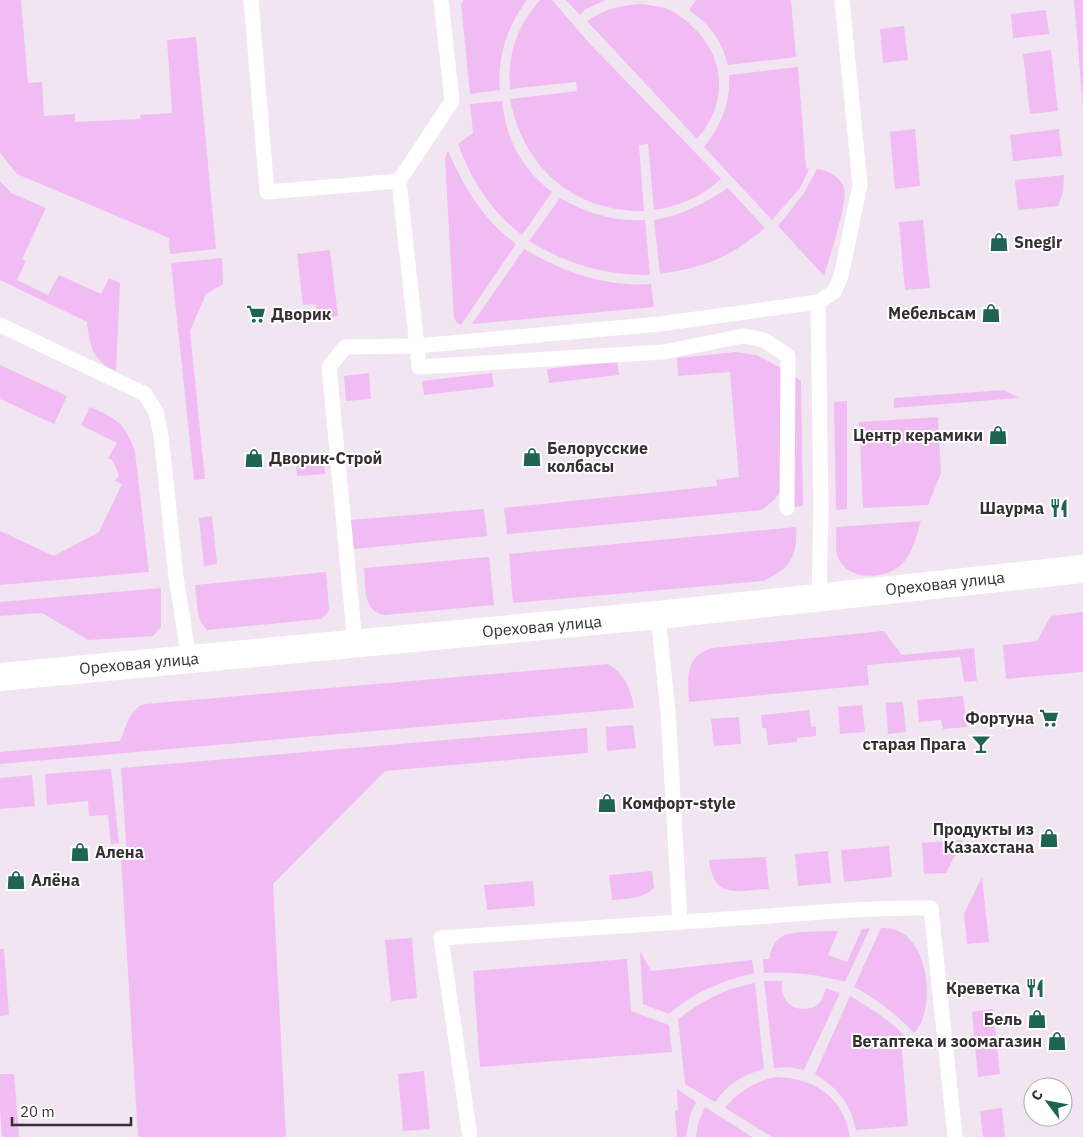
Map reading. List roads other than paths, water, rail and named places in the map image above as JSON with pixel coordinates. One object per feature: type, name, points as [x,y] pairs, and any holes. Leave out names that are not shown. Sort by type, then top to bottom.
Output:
[{"type":"street","name":"Ореховая улица","points":[[0,677],[658,615],[1083,569]]},
{"type":"lane","points":[[252,0],[267,192],[399,181]]},
{"type":"lane","points":[[442,0],[452,101],[399,181],[419,367],[663,352],[743,336],[764,340],[788,356],[787,508]]},
{"type":"lane","points":[[355,643],[329,367],[345,347],[417,346],[660,324],[818,302],[834,292],[841,276],[860,185],[842,0]]},
{"type":"lane","points":[[818,302],[821,509],[819,597]]},
{"type":"lane","points":[[0,325],[145,394],[156,412],[176,577],[189,659]]},
{"type":"lane","points":[[658,615],[668,712],[680,922]]},
{"type":"lane","points":[[470,1137],[441,938],[754,918],[882,907],[931,908],[955,1137]]},
{"type":"place","name":"Snegir","points":[[999,242]]},
{"type":"place","name":"Мебельсам","points":[[991,313]]},
{"type":"place","name":"Дворик","points":[[256,314]]},
{"type":"place","name":"Центр керамики","points":[[998,435]]},
{"type":"place","name":"Белорусские колбасы","points":[[532,457]]},
{"type":"place","name":"Дворик-Строй","points":[[254,458]]},
{"type":"place","name":"Шаурма","points":[[1059,508]]},
{"type":"place","name":"Фортуна","points":[[1049,718]]},
{"type":"place","name":"старая Прага","points":[[981,744]]},
{"type":"place","name":"Комфорт-style","points":[[607,803]]},
{"type":"place","name":"Продукты из Казахстана","points":[[1049,838]]},
{"type":"place","name":"Алена","points":[[80,852]]},
{"type":"place","name":"Алёна","points":[[16,880]]},
{"type":"place","name":"Креветка","points":[[1035,988]]},
{"type":"place","name":"Бель","points":[[1037,1019]]},
{"type":"place","name":"Ветаптека и зоомагазин","points":[[1057,1041]]}]
